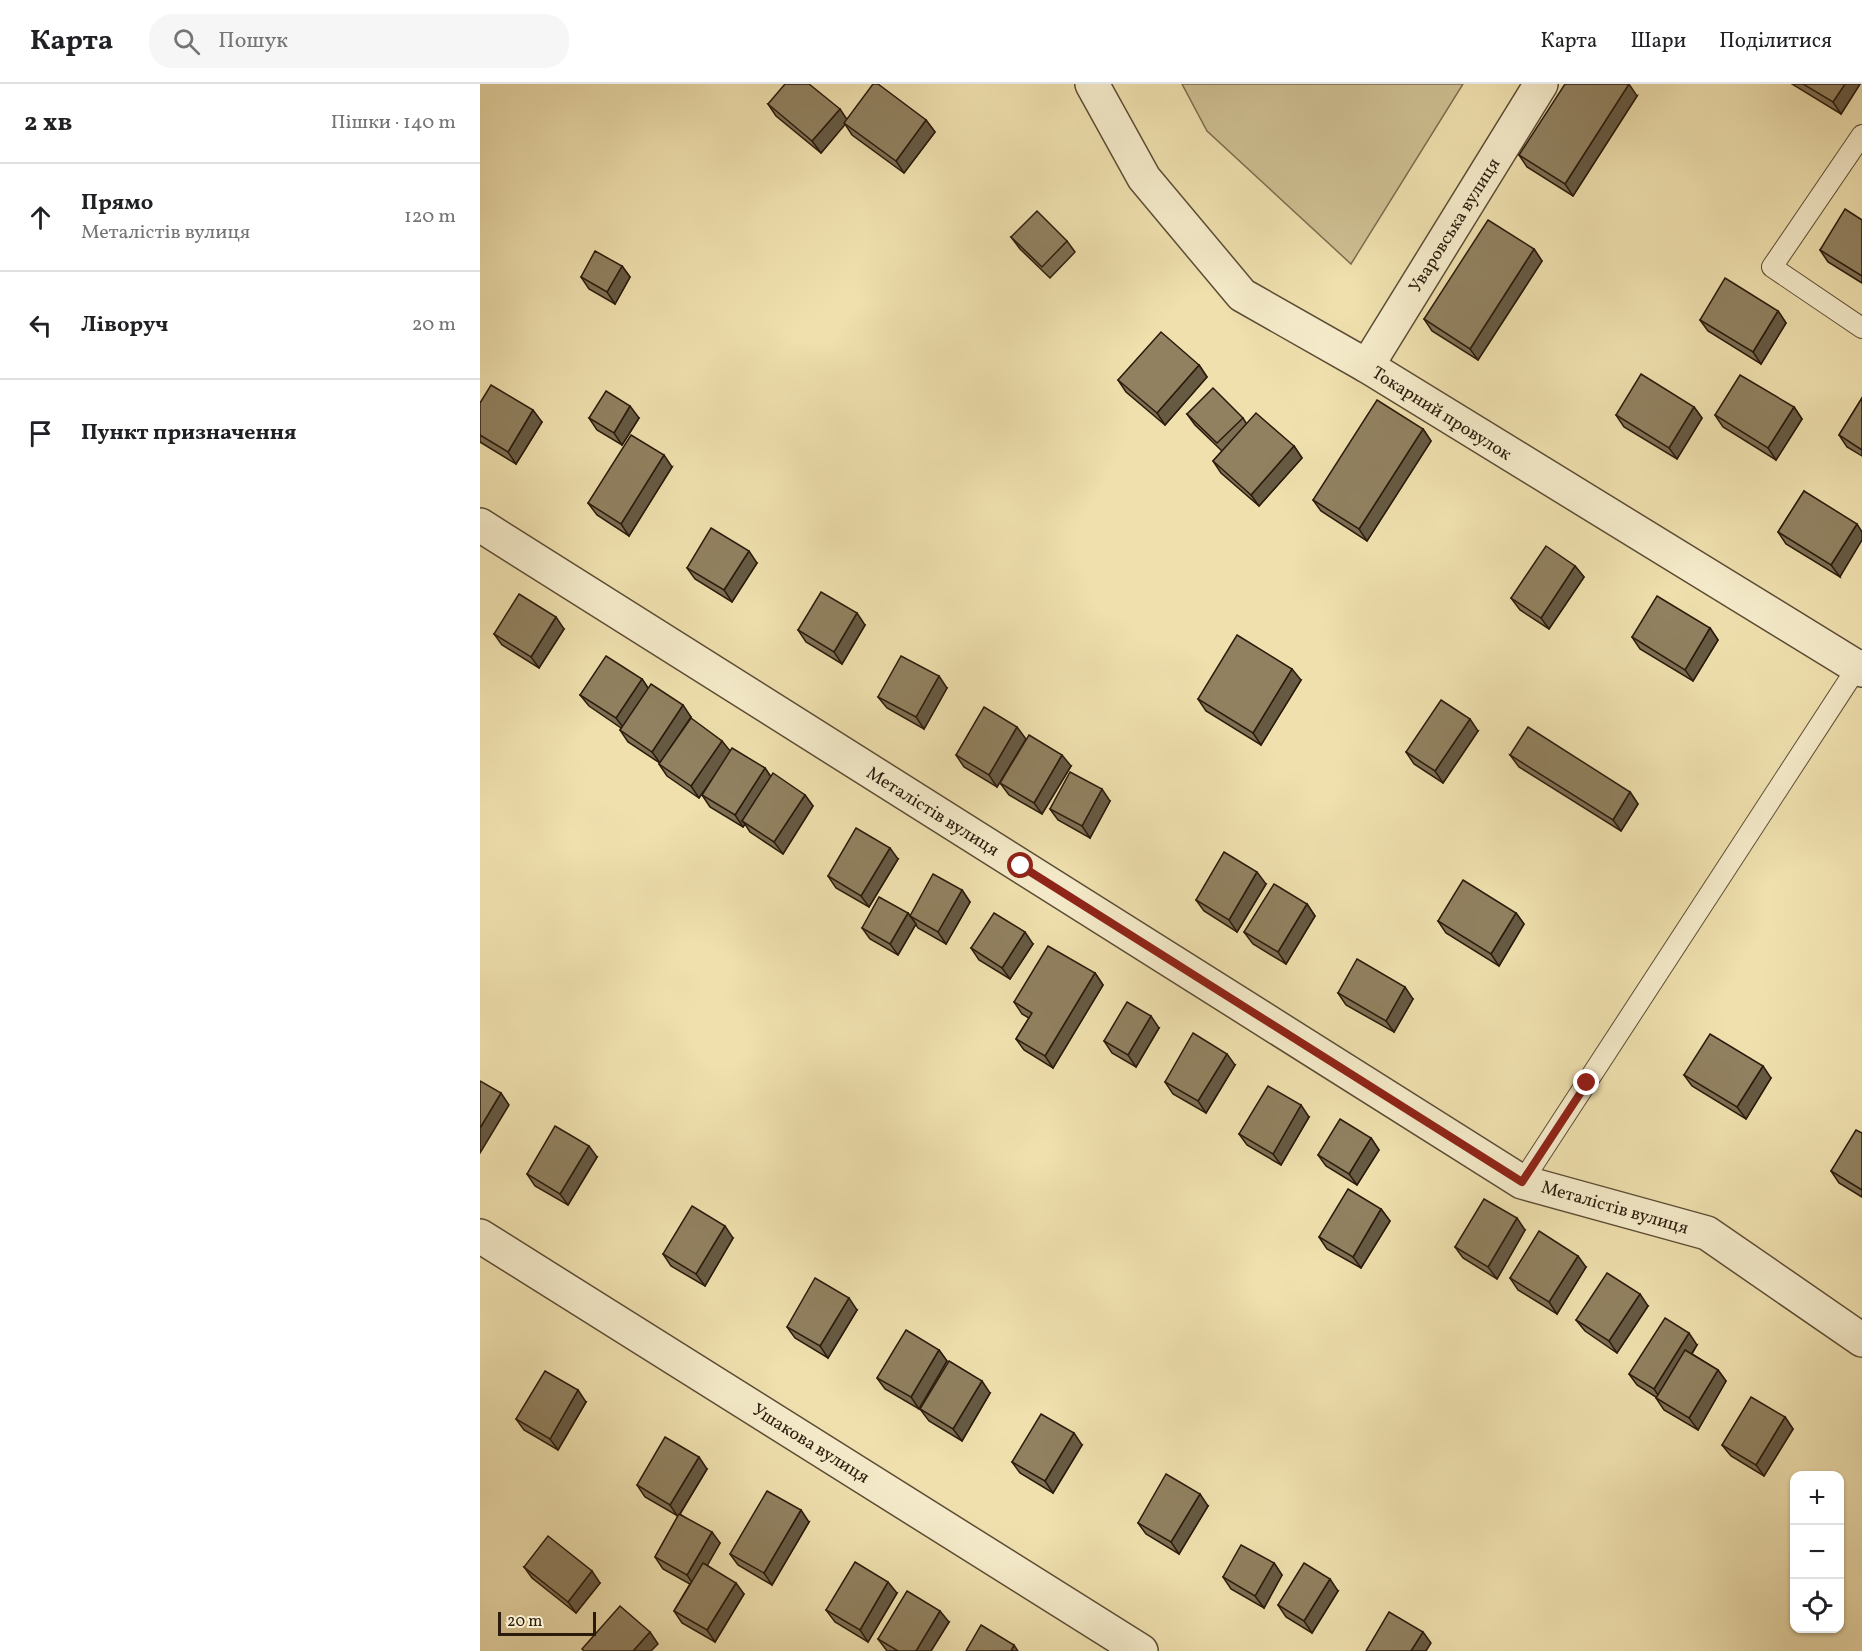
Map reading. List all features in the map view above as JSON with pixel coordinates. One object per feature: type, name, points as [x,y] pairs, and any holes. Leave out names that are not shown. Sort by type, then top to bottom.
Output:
[{"type":"street","name":"Токарний провулок","points":[[1092,84],[1144,178],[1242,295],[1367,366],[1860,666]]},
{"type":"street","name":"Уваровська вулиця","points":[[1367,366],[1541,84]]},
{"type":"street","name":"Металістів вулиця","points":[[480,525],[1522,1182],[1707,1233],[1862,1340]]},
{"type":"street","name":"Ушакова вулиця","points":[[480,1236],[1141,1651]]},
{"type":"lane","points":[[1862,135],[1772,267],[1862,328]]},
{"type":"lane","points":[[1522,1182],[1860,666]]},
{"type":"shaded area","points":[[1182,84],[1463,84],[1351,264],[1207,131]]},
{"type":"building","points":[[785,84],[809,84],[840,109],[812,141],[768,104]]},
{"type":"building","points":[[873,84],[878,84],[926,120],[896,161],[844,123]]},
{"type":"building","points":[[1565,84],[1629,84],[1565,184],[1519,155]]},
{"type":"building","points":[[1803,84],[1845,84],[1833,102]]},
{"type":"building","points":[[1845,209],[1862,220],[1862,276],[1820,250]]},
{"type":"building","points":[[1037,211],[1067,241],[1042,267],[1011,237]]},
{"type":"building","points":[[1488,220],[1534,249],[1470,349],[1424,319]]},
{"type":"building","points":[[595,251],[622,266],[607,292],[581,277]]},
{"type":"building","points":[[1725,278],[1778,311],[1753,352],[1700,320]]},
{"type":"building","points":[[1161,332],[1199,365],[1157,413],[1118,380]]},
{"type":"building","points":[[1641,374],[1694,407],[1669,448],[1616,415]]},
{"type":"building","points":[[1740,375],[1794,407],[1768,448],[1715,415]]},
{"type":"building","points":[[491,385],[533,410],[508,452],[480,435],[480,403]]},
{"type":"building","points":[[1213,388],[1243,418],[1217,443],[1187,414]]},
{"type":"building","points":[[606,391],[630,406],[614,433],[589,418]]},
{"type":"building","points":[[1862,398],[1862,450],[1839,435]]},
{"type":"building","points":[[1377,400],[1423,429],[1359,529],[1313,500]]},
{"type":"building","points":[[1256,413],[1294,446],[1251,495],[1213,461]]},
{"type":"building","points":[[631,435],[664,455],[621,524],[588,503]]},
{"type":"building","points":[[1804,491],[1857,524],[1831,565],[1778,532]]},
{"type":"building","points":[[711,528],[749,551],[724,590],[687,568]]},
{"type":"building","points":[[1546,546],[1575,566],[1541,618],[1511,598]]},
{"type":"building","points":[[821,592],[857,613],[834,652],[798,630]]},
{"type":"building","points":[[519,594],[556,617],[531,657],[494,634]]},
{"type":"building","points":[[1657,596],[1710,628],[1685,670],[1632,637]]},
{"type":"building","points":[[1237,635],[1292,669],[1253,733],[1198,699]]},
{"type":"building","points":[[606,656],[642,679],[616,718],[580,695]]},
{"type":"building","points":[[901,656],[939,676],[916,717],[878,697]]},
{"type":"building","points":[[651,684],[683,705],[652,752],[620,730]]},
{"type":"building","points":[[1441,700],[1470,719],[1435,771],[1406,752]]},
{"type":"building","points":[[984,707],[1017,727],[989,775],[956,755]]},
{"type":"building","points":[[691,718],[722,741],[691,786],[659,764]]},
{"type":"building","points":[[1528,727],[1630,792],[1613,820],[1510,755]]},
{"type":"building","points":[[1029,735],[1062,755],[1034,803],[1000,783]]},
{"type":"building","points":[[732,748],[765,768],[735,815],[702,795]]},
{"type":"building","points":[[1070,772],[1102,789],[1082,826],[1050,809]]},
{"type":"building","points":[[773,773],[805,795],[774,842],[742,821]]},
{"type":"building","points":[[856,828],[890,848],[861,896],[828,876]]},
{"type":"building","points":[[1224,852],[1257,872],[1229,920],[1196,900]]},
{"type":"building","points":[[933,874],[962,890],[938,932],[910,916]]},
{"type":"building","points":[[1463,880],[1516,913],[1491,954],[1438,921]]},
{"type":"building","points":[[1274,884],[1307,904],[1278,952],[1244,932]]},
{"type":"building","points":[[879,897],[908,913],[890,944],[862,928]]},
{"type":"building","points":[[994,913],[1025,932],[1002,968],[971,948]]},
{"type":"building","points":[[1048,946],[1095,973],[1045,1056],[1016,1039],[1032,1013],[1014,1002]]},
{"type":"building","points":[[1357,959],[1405,987],[1386,1021],[1338,993]]},
{"type":"building","points":[[1127,1002],[1151,1016],[1128,1055],[1104,1041]]},
{"type":"building","points":[[1193,1033],[1227,1054],[1198,1101],[1165,1082]]},
{"type":"building","points":[[1710,1034],[1763,1066],[1737,1107],[1684,1075]]},
{"type":"building","points":[[480,1081],[501,1093],[480,1128]]},
{"type":"building","points":[[1268,1086],[1301,1105],[1273,1154],[1239,1134]]},
{"type":"building","points":[[1340,1119],[1371,1138],[1349,1174],[1318,1155]]},
{"type":"building","points":[[555,1126],[589,1146],[560,1194],[527,1174]]},
{"type":"building","points":[[1856,1130],[1862,1133],[1862,1190],[1831,1171]]},
{"type":"building","points":[[1348,1189],[1381,1209],[1353,1257],[1319,1237]]},
{"type":"building","points":[[1484,1199],[1517,1218],[1488,1267],[1455,1247]]},
{"type":"building","points":[[692,1206],[725,1226],[696,1274],[663,1254]]},
{"type":"building","points":[[1539,1231],[1578,1256],[1549,1302],[1510,1278]]},
{"type":"building","points":[[1607,1273],[1640,1294],[1609,1341],[1576,1320]]},
{"type":"building","points":[[815,1278],[849,1298],[820,1346],[787,1327]]},
{"type":"building","points":[[1665,1318],[1689,1333],[1654,1389],[1629,1374]]},
{"type":"building","points":[[906,1330],[939,1350],[911,1397],[877,1378]]},
{"type":"building","points":[[1685,1350],[1718,1370],[1689,1418],[1656,1398]]},
{"type":"building","points":[[949,1361],[982,1381],[953,1429],[920,1409]]},
{"type":"building","points":[[545,1371],[578,1390],[550,1439],[516,1419]]},
{"type":"building","points":[[1751,1397],[1785,1417],[1756,1465],[1722,1445]]},
{"type":"building","points":[[1041,1414],[1074,1433],[1045,1481],[1012,1462]]},
{"type":"building","points":[[665,1437],[699,1457],[670,1505],[637,1485]]},
{"type":"building","points":[[1166,1474],[1200,1494],[1171,1542],[1138,1523]]},
{"type":"building","points":[[767,1491],[801,1510],[764,1573],[730,1554]]},
{"type":"building","points":[[679,1514],[712,1532],[687,1575],[655,1557]]},
{"type":"building","points":[[548,1536],[592,1571],[568,1602],[524,1567]]},
{"type":"building","points":[[1241,1545],[1274,1563],[1255,1596],[1223,1577]]},
{"type":"building","points":[[855,1562],[888,1582],[860,1630],[826,1610]]},
{"type":"building","points":[[703,1563],[736,1583],[707,1630],[674,1611]]},
{"type":"building","points":[[1304,1563],[1330,1579],[1304,1621],[1278,1605]]},
{"type":"building","points":[[907,1591],[940,1611],[916,1651],[898,1651],[878,1639]]},
{"type":"building","points":[[620,1606],[650,1632],[633,1651],[584,1651],[582,1649]]},
{"type":"building","points":[[1389,1612],[1423,1632],[1411,1651],[1366,1651]]},
{"type":"building","points":[[981,1625],[1014,1645],[1011,1651],[966,1651]]},
{"type":"route","points":[[1021,866],[1522,1182],[1587,1083]]}]
